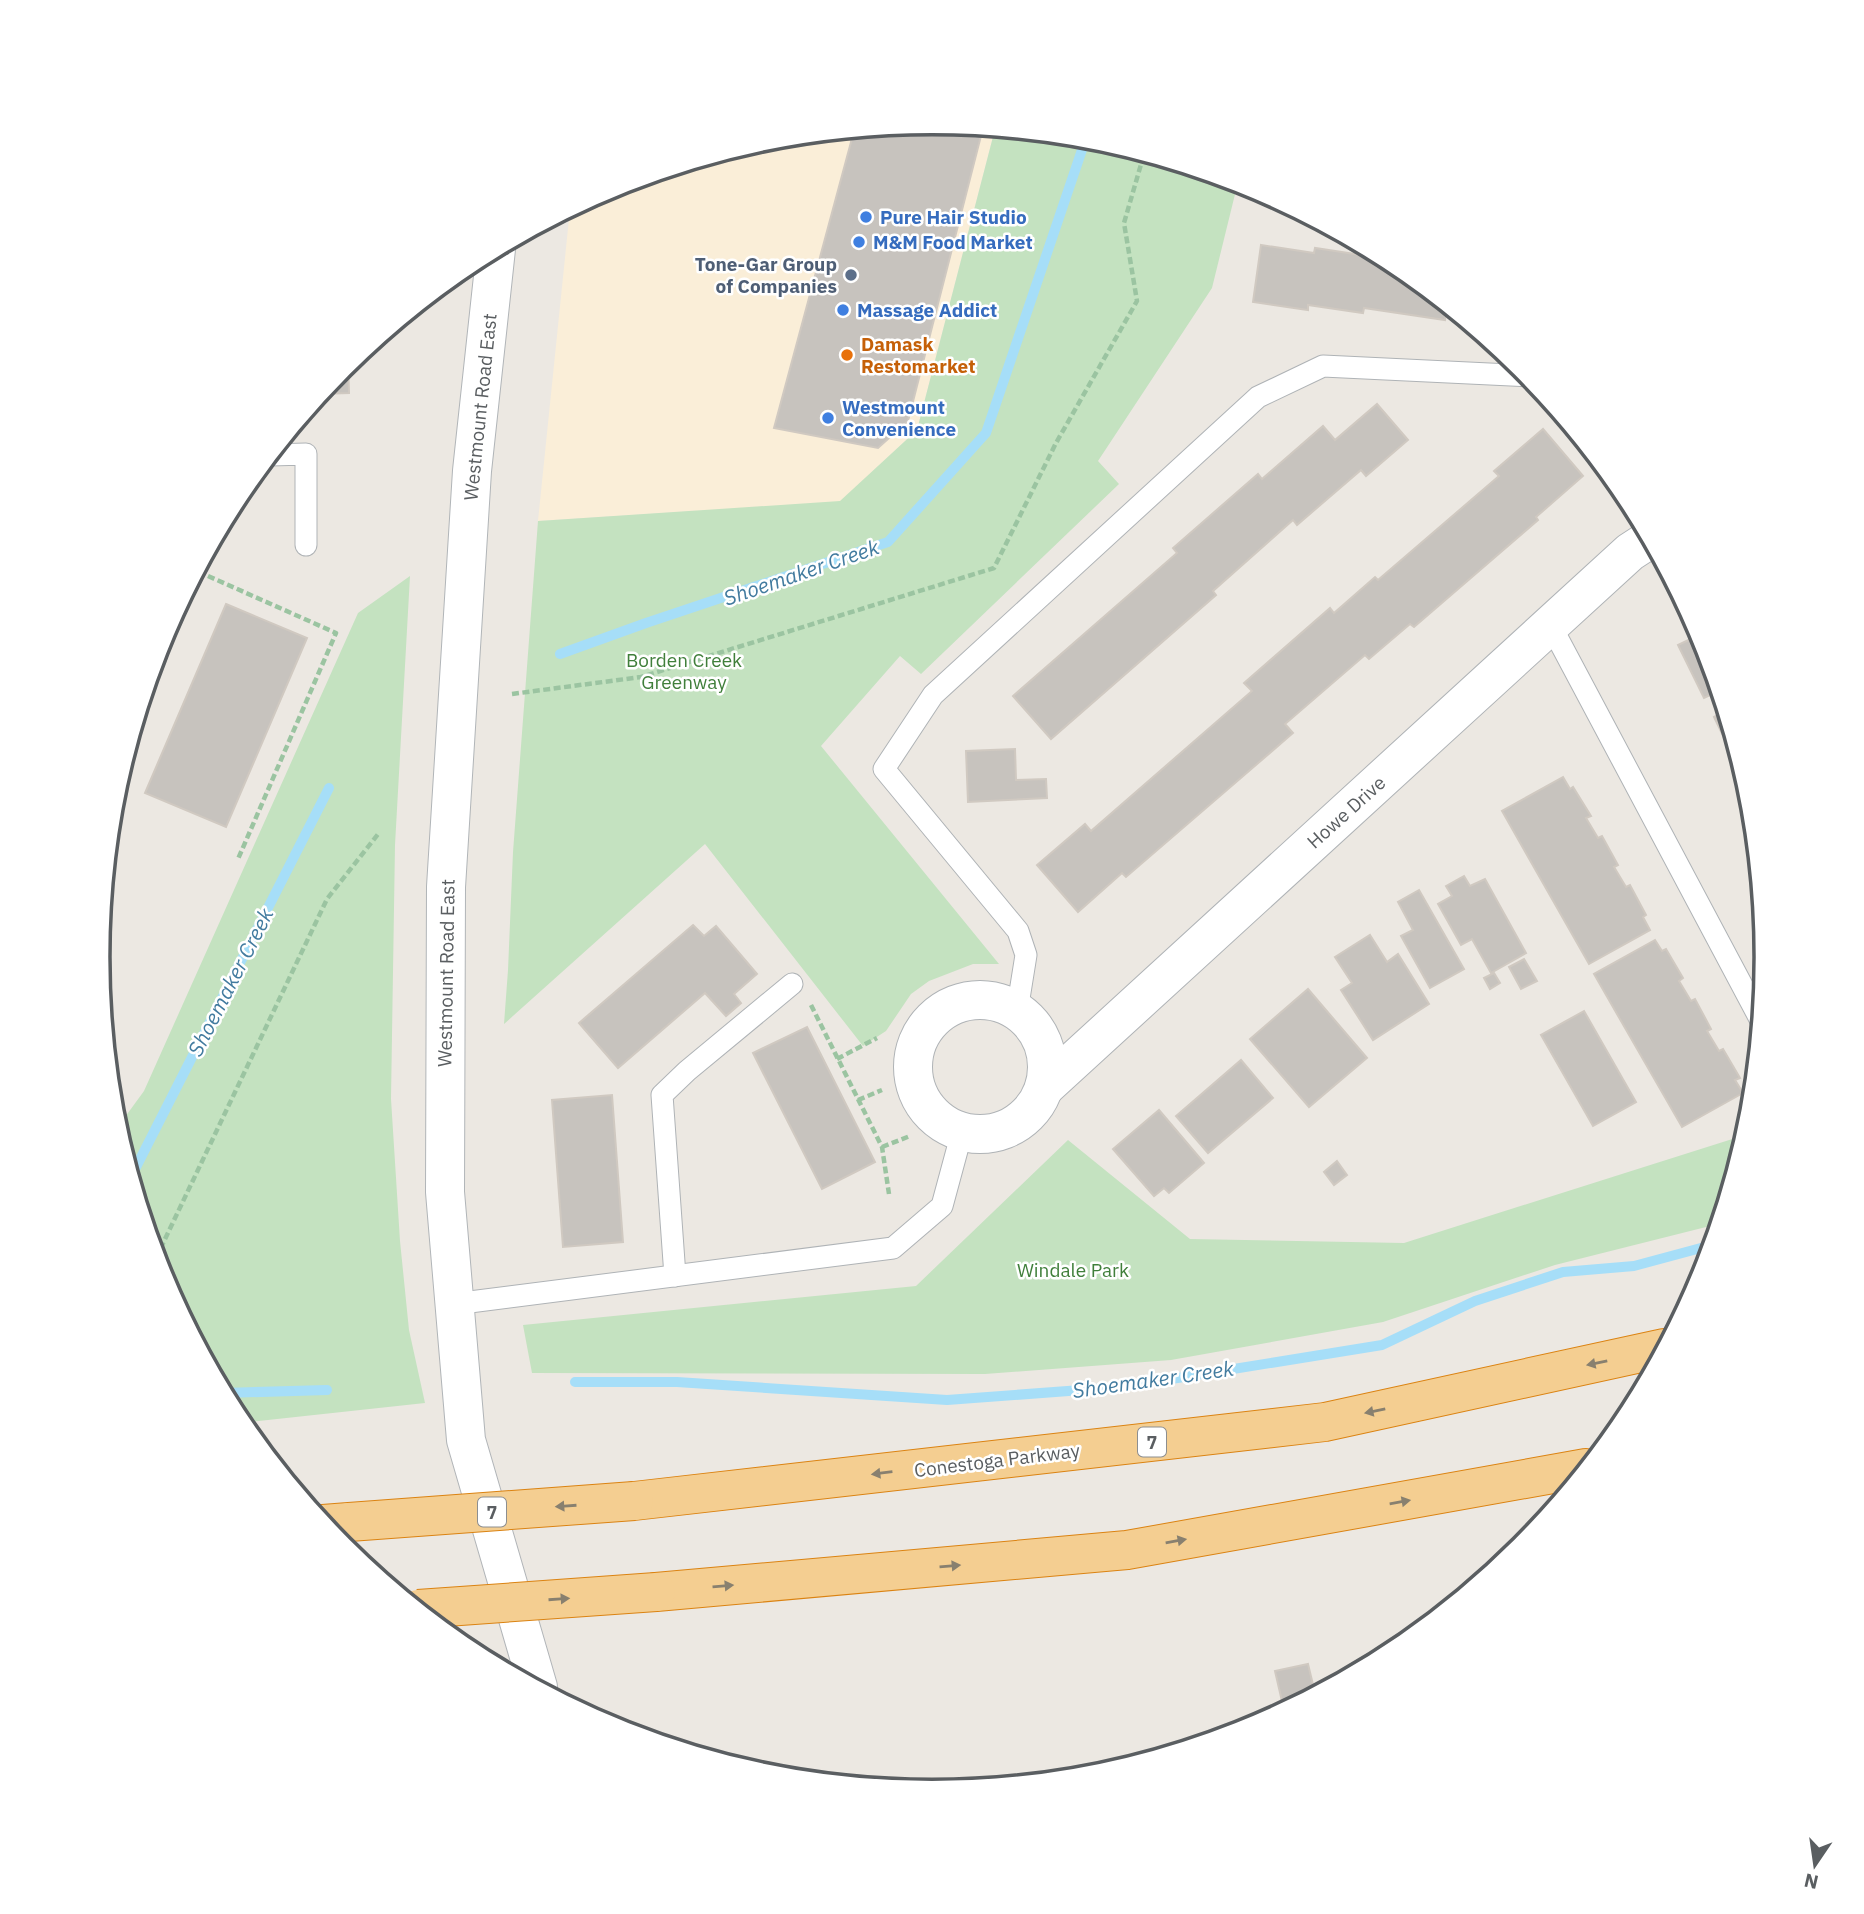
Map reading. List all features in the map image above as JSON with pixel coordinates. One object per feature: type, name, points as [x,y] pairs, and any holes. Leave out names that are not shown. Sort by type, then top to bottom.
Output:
[{"type":"highway","name":"Conestoga Parkway","points":[[337,1523],[634,1501],[1325,1422],[1653,1350]]},
{"type":"highway","points":[[431,1608],[656,1592],[1127,1550],[1573,1470]]},
{"type":"main road","name":"Westmount Road East","points":[[494,262],[472,471],[446,887],[445,1192],[466,1440],[535,1676]]},
{"type":"main road","name":"Howe Drive","points":[[962,1132],[983,1135],[1003,1130],[1021,1121],[1035,1106],[1044,1088],[1550,624],[1643,544]]},
{"type":"main road","points":[[962,1132],[943,1124],[928,1109],[917,1091],[912,1070],[915,1049],[923,1030],[937,1015],[956,1004],[977,1000],[998,1002],[1017,1010],[1033,1026],[1044,1045],[1048,1066],[1044,1088]]},
{"type":"lane","points":[[1017,1010],[1026,955],[1018,930],[884,769],[933,695],[1258,397],[1323,366],[1512,375]]},
{"type":"lane","points":[[282,455],[306,454],[306,545]]},
{"type":"lane","points":[[1550,624],[1752,1004]]},
{"type":"lane","points":[[675,1276],[662,1095],[687,1070],[792,984]]},
{"type":"lane","points":[[454,1304],[893,1248],[942,1206],[962,1132]]},
{"type":"path","points":[[512,694],[641,677],[994,568],[1056,443],[1137,301],[1124,223],[1142,162]]},
{"type":"path","points":[[208,576],[336,633],[238,859]]},
{"type":"path","points":[[163,1244],[327,899],[379,833]]},
{"type":"path","points":[[792,984],[808,1001],[882,1147],[888,1194]]},
{"type":"path","points":[[838,1059],[877,1038]]},
{"type":"path","points":[[858,1100],[882,1090]]},
{"type":"path","points":[[882,1147],[910,1136]]},
{"type":"shaded area","points":[[932,135],[993,138],[917,430],[840,502],[538,521],[569,220],[668,179],[719,163],[772,151],[878,137]]},
{"type":"green space","name":"Borden Creek Greenway","points":[[993,138],[1039,142],[1145,163],[1235,194],[1212,288],[1098,461],[1119,484],[921,674],[900,656],[821,746],[999,964],[973,964],[929,981],[911,994],[886,1031],[863,1046],[705,844],[504,1024],[513,852],[538,521],[840,501],[917,430]]},
{"type":"green space","points":[[410,576],[395,845],[391,1099],[409,1330],[425,1403],[254,1421],[220,1368],[173,1271],[138,1170],[126,1116],[144,1091],[358,613]]},
{"type":"green space","name":"Windale Park","points":[[1733,1139],[1708,1227],[1555,1265],[1383,1322],[1171,1360],[985,1374],[532,1373],[523,1325],[916,1286],[1068,1140],[1190,1239],[1404,1243]]},
{"type":"building","points":[[932,135],[981,137],[908,421],[878,448],[774,428],[852,139]]},
{"type":"building","points":[[1261,245],[1314,253],[1315,248],[1358,255],[1446,316],[1445,320],[1364,308],[1363,313],[1308,305],[1308,310],[1253,302]]},
{"type":"building","points":[[349,379],[349,393],[334,394]]},
{"type":"building","points":[[1377,404],[1408,440],[1366,476],[1361,470],[1297,525],[1293,520],[1213,591],[1216,595],[1051,739],[1013,696],[1177,553],[1173,548],[1258,474],[1262,479],[1323,426],[1335,440]]},
{"type":"building","points":[[1543,429],[1583,476],[1536,517],[1538,520],[1414,627],[1410,624],[1369,659],[1365,655],[1285,724],[1293,733],[1126,877],[1122,873],[1078,912],[1037,865],[1085,824],[1091,831],[1252,691],[1244,683],[1330,608],[1334,613],[1375,577],[1378,580],[1499,476],[1494,471]]},
{"type":"building","points":[[226,604],[307,638],[226,827],[145,793]]},
{"type":"building","points":[[1689,640],[1711,695],[1704,698],[1678,645]]},
{"type":"building","points":[[1717,715],[1724,738],[1714,717]]},
{"type":"building","points":[[1015,749],[1016,780],[1046,779],[1047,798],[968,802],[966,751]]},
{"type":"building","points":[[1563,777],[1570,789],[1573,787],[1591,816],[1586,818],[1598,838],[1602,836],[1618,865],[1614,867],[1626,887],[1630,885],[1646,915],[1643,917],[1650,930],[1589,964],[1502,811]]},
{"type":"building","points":[[1464,876],[1470,886],[1485,879],[1526,953],[1491,973],[1472,939],[1461,945],[1438,904],[1452,896],[1446,886]]},
{"type":"building","points":[[1419,890],[1464,969],[1430,988],[1401,936],[1413,930],[1398,902]]},
{"type":"building","points":[[693,925],[704,936],[716,926],[757,974],[734,994],[741,1003],[726,1016],[705,993],[618,1068],[579,1023]]},
{"type":"building","points":[[1370,935],[1387,962],[1398,954],[1429,1004],[1373,1040],[1341,990],[1352,983],[1335,957]]},
{"type":"building","points":[[1655,940],[1662,951],[1666,949],[1683,978],[1679,981],[1691,1001],[1695,999],[1711,1029],[1707,1031],[1719,1051],[1723,1049],[1740,1078],[1735,1080],[1742,1094],[1682,1127],[1594,974]]},
{"type":"building","points":[[1524,959],[1537,981],[1521,989],[1509,967]]},
{"type":"building","points":[[1494,973],[1500,983],[1490,989],[1484,978]]},
{"type":"building","points":[[1308,989],[1367,1058],[1309,1107],[1250,1039]]},
{"type":"building","points":[[1584,1011],[1636,1102],[1593,1126],[1541,1035]]},
{"type":"building","points":[[807,1027],[875,1162],[822,1189],[753,1053]]},
{"type":"building","points":[[1241,1060],[1273,1098],[1208,1153],[1176,1116]]},
{"type":"building","points":[[612,1095],[623,1242],[563,1247],[552,1100]]},
{"type":"building","points":[[1159,1110],[1204,1163],[1169,1193],[1164,1188],[1154,1196],[1113,1149]]},
{"type":"building","points":[[1337,1161],[1347,1175],[1334,1185],[1324,1172]]},
{"type":"building","points":[[1308,1664],[1313,1685],[1282,1700],[1275,1671]]},
{"type":"waterway","name":"Shoemaker Creek","points":[[560,654],[888,542],[986,433],[1082,149]]},
{"type":"waterway","name":"Shoemaker Creek","points":[[137,1165],[329,788]]},
{"type":"waterway","name":"Shoemaker Creek","points":[[575,1382],[677,1382],[947,1400],[1122,1387],[1382,1345],[1475,1301],[1563,1272],[1634,1266],[1700,1248]]},
{"type":"waterway","name":"Shoemaker Creek","points":[[236,1393],[327,1390]]},
{"type":"place","name":"Pure Hair Studio","points":[[866,217]]},
{"type":"place","name":"M&M Food Market","points":[[859,242]]},
{"type":"place","name":"Tone-Gar Group of Companies","points":[[851,275]]},
{"type":"place","name":"Massage Addict","points":[[843,310]]},
{"type":"place","name":"Damask Restomarket","points":[[847,355]]},
{"type":"place","name":"Westmount Convenience","points":[[828,418]]}]
